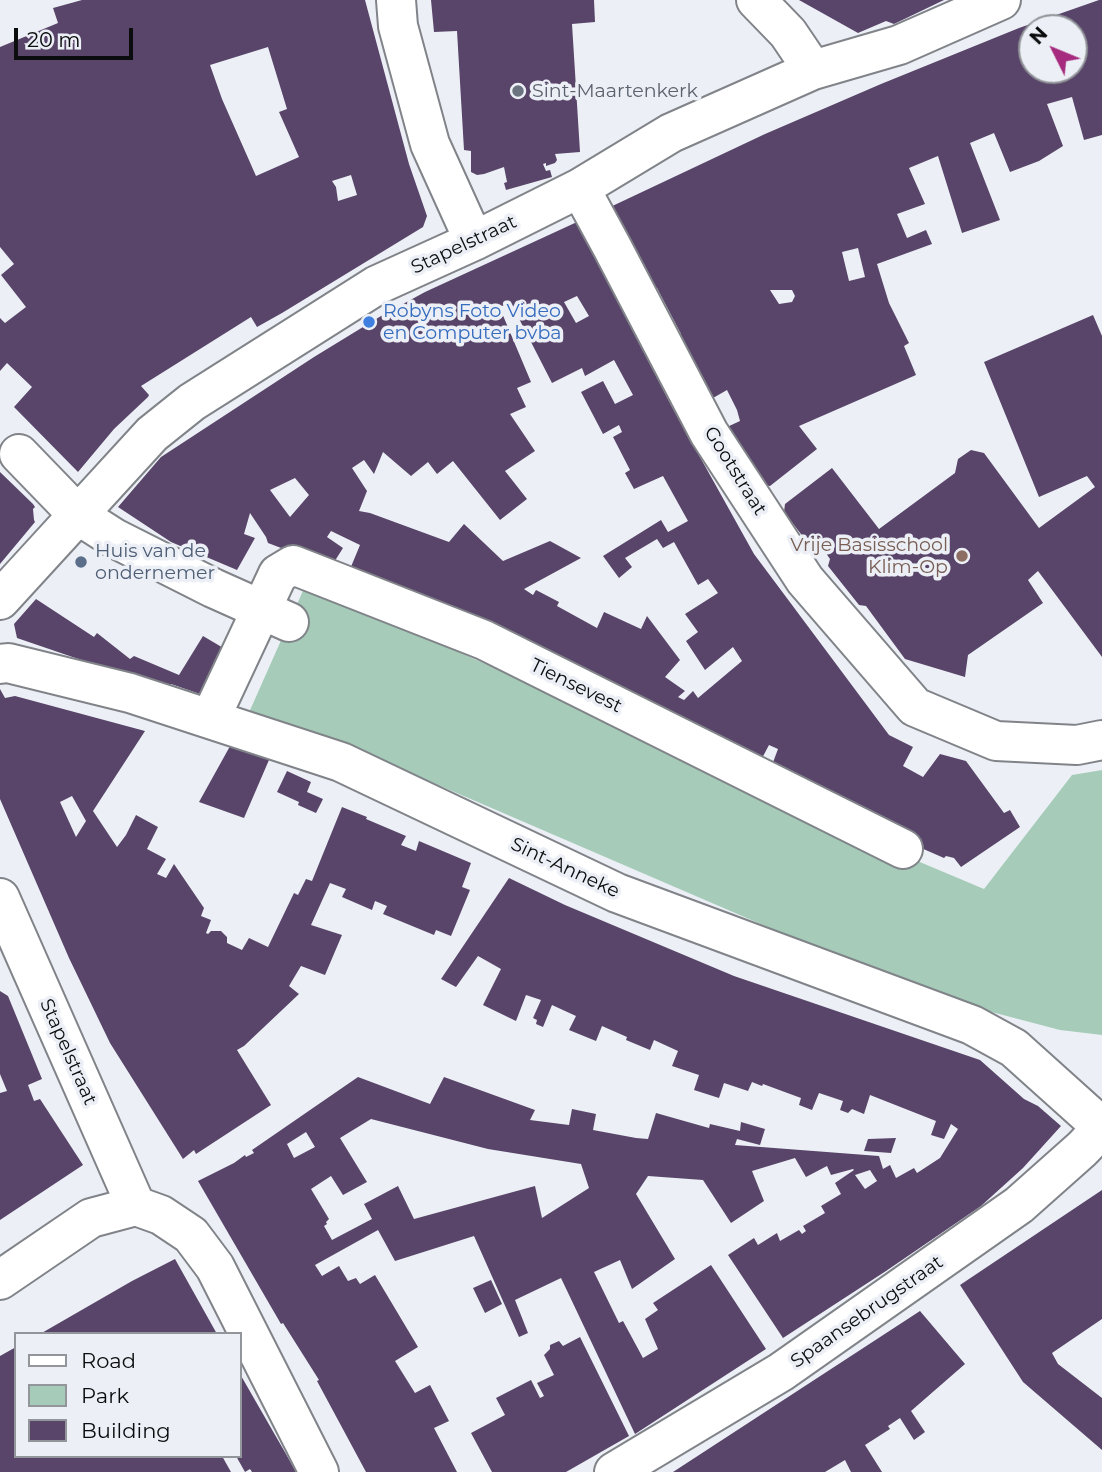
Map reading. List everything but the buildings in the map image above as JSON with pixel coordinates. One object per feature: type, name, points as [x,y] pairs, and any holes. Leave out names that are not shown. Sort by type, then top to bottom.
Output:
[{"type":"street","points":[[396,0],[398,26],[430,144],[474,241]]},
{"type":"street","points":[[756,0],[788,33],[813,70]]},
{"type":"street","name":"Stapelstraat","points":[[0,600],[152,434],[192,402],[377,285],[474,241],[580,188],[671,133],[813,70],[899,45],[1001,0]]},
{"type":"street","name":"Gootstraat","points":[[580,188],[709,433],[805,580],[915,707],[996,741],[1077,745],[1102,740]]},
{"type":"street","points":[[19,454],[78,514],[114,538],[275,616]]},
{"type":"street","name":"Tiensevest","points":[[211,719],[275,616],[278,574],[293,565],[484,640],[903,849]]},
{"type":"street","name":"Sint-Anneke","points":[[0,664],[8,663],[131,693],[341,762],[617,893],[972,1025],[1014,1048],[1102,1127]]},
{"type":"street","name":"Stapelstraat","points":[[0,898],[10,948],[136,1206]]},
{"type":"street","name":"Spaansebrugstraat","points":[[614,1472],[781,1372],[973,1237],[1018,1205],[1082,1149],[1102,1127]]},
{"type":"street","points":[[0,1280],[91,1219],[136,1206],[161,1215],[191,1236],[215,1268],[319,1472]]},
{"type":"green space","points":[[306,584],[793,801],[889,849],[984,889],[1072,775],[1102,770],[1102,1035],[1060,1030],[923,994],[408,772],[247,717]]},
{"type":"place","name":"Sint-Maartenkerk","points":[[518,91]]},
{"type":"place","name":"Robyns Foto Video en Computer bvba","points":[[369,322]]},
{"type":"place","name":"Vrije Basisschool Klim-Op","points":[[962,556]]},
{"type":"place","name":"Huis van de ondernemer","points":[[81,562]]}]
